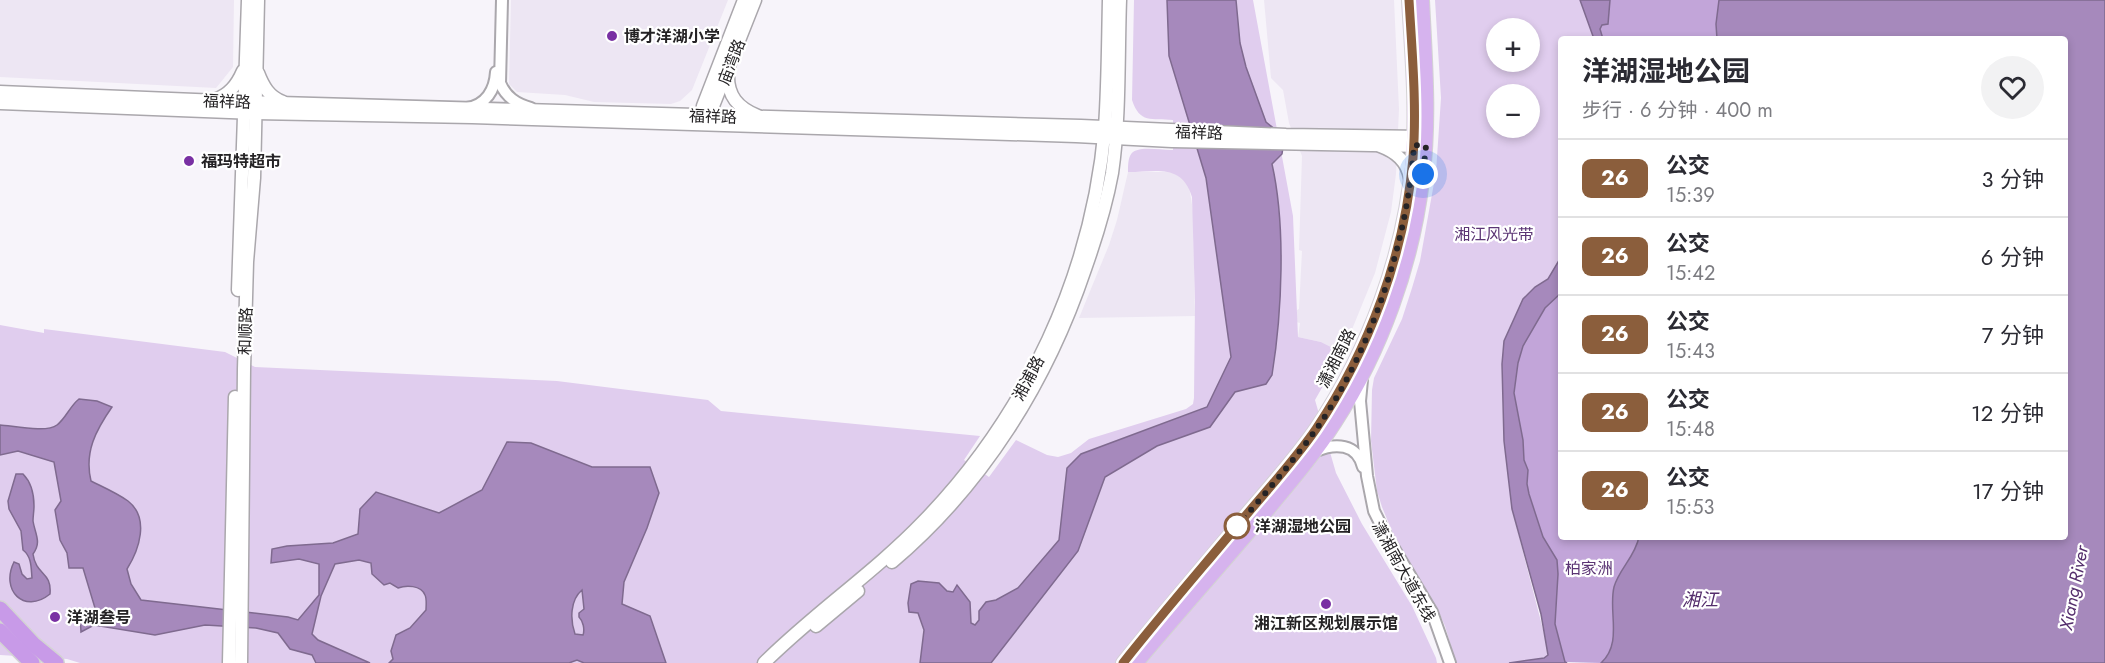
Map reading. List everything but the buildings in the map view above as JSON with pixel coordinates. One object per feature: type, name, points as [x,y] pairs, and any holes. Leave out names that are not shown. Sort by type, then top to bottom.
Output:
[{"type":"highway","points":[[0,609],[33,644],[56,663]]},
{"type":"highway","points":[[0,631],[32,663]]},
{"type":"main road","name":"和顺路","points":[[236,584],[247,262],[254,148],[250,107],[251,64],[248,0]]},
{"type":"main road","name":"和顺路","points":[[251,64],[258,0]]},
{"type":"main road","name":"庙湾路","points":[[705,120],[713,81],[744,0]]},
{"type":"main road","name":"庙湾路","points":[[705,120],[755,0]]},
{"type":"main road","name":"湘浦路","points":[[776,663],[812,628],[904,552],[937,520],[973,479],[1003,439],[1032,392],[1068,319],[1097,234],[1112,171],[1109,0]]},
{"type":"main road","name":"湘浦路","points":[[1111,98],[1120,0]]},
{"type":"main road","name":"潇湘南路","points":[[1136,663],[1316,451],[1350,397],[1381,332],[1405,266],[1422,184],[1420,141],[1414,109],[1409,0]]},
{"type":"main road","name":"潇湘南路","points":[[1123,663],[1290,464],[1316,428],[1351,370],[1376,314],[1394,259],[1420,141],[1426,84],[1422,0]]},
{"type":"main road","points":[[731,62],[728,80],[733,99],[739,106],[762,118]]},
{"type":"main road","points":[[242,142],[239,130],[232,120],[209,106],[235,86],[251,64],[269,93],[291,108]]},
{"type":"main road","points":[[671,114],[686,111],[692,107],[713,81]]},
{"type":"main road","name":"福祥路","points":[[0,92],[209,106]]},
{"type":"main road","points":[[1100,163],[1100,156],[1094,144],[1076,131],[1095,119],[1111,98],[1128,121],[1149,135]]},
{"type":"main road","name":"福祥路","points":[[0,103],[291,108],[1076,131]]},
{"type":"main road","name":"和顺路","points":[[229,663],[235,639],[242,142],[250,107]]},
{"type":"main road","points":[[254,148],[259,132],[268,119],[291,108]]},
{"type":"main road","name":"福祥路","points":[[291,108],[463,108],[671,114],[705,120],[762,118],[1288,139],[1367,145],[1420,141]]},
{"type":"main road","points":[[1385,136],[1393,135],[1410,124],[1414,109]]},
{"type":"main road","name":"湘浦路","points":[[764,663],[911,534],[960,481],[1000,428],[1022,392],[1064,306],[1085,237],[1100,163],[1110,133]]},
{"type":"main road","points":[[1112,171],[1124,146],[1149,135]]},
{"type":"main road","name":"福祥路","points":[[1288,139],[1385,136],[1420,141]]},
{"type":"main road","points":[[1367,145],[1388,149],[1401,159],[1408,171],[1410,184]]},
{"type":"main road","name":"和顺路","points":[[235,639],[241,663]]},
{"type":"street","points":[[463,108],[479,104],[494,88],[500,0]]},
{"type":"street","points":[[500,0],[500,83],[513,101],[537,110]]},
{"type":"street","name":"潇湘南大道东线","points":[[1365,366],[1360,401],[1369,494],[1374,511],[1386,535],[1432,612],[1448,663]]},
{"type":"street","name":"潇湘南大道东线","points":[[1316,451],[1339,445],[1353,450],[1359,456],[1371,512],[1431,617],[1448,663]]},
{"type":"shaded area","points":[[0,0],[234,0],[233,67],[216,88],[0,77]]},
{"type":"shaded area","name":"博才洋湖小学","points":[[511,0],[728,0],[692,90],[680,101],[671,104],[594,102],[565,95],[517,92],[509,84]]},
{"type":"shaded area","points":[[1264,0],[1394,0],[1399,109],[1396,174],[1391,212],[1375,273],[1344,349],[1298,337],[1300,323],[1296,322],[1299,309],[1302,251],[1299,250],[1302,156],[1289,123],[1283,90],[1271,78]]},
{"type":"shaded area","points":[[1128,172],[1172,172],[1181,177],[1189,186],[1193,211],[1195,316],[1079,318],[1109,245]]},
{"type":"green space","name":"洋湖湿地公园","points":[[1134,0],[1253,0],[1293,216],[1298,337],[1344,349],[1315,400],[1336,473],[1362,524],[1412,606],[1437,663],[80,663],[67,659],[0,655],[0,325],[44,333],[44,329],[225,352],[255,367],[557,381],[708,400],[721,411],[980,436],[964,460],[989,477],[1016,440],[1047,455],[1058,457],[1071,453],[1089,439],[1186,409],[1193,404],[1194,398],[1195,302],[1192,197],[1188,186],[1175,174],[1158,171],[1128,172],[1130,156],[1137,150],[1173,150],[1173,120],[1147,118],[1139,113],[1132,100]]},
{"type":"green space","name":"湘江风光带","points":[[1435,0],[1580,0],[1593,36],[1558,36],[1558,262],[1548,280],[1535,287],[1523,299],[1504,341],[1502,364],[1504,441],[1512,509],[1547,645],[1548,655],[1545,658],[1509,663],[1456,663],[1445,626],[1436,606],[1394,536],[1382,507],[1377,491],[1371,441],[1372,390],[1374,378],[1402,319],[1420,261],[1436,172],[1441,98]]},
{"type":"green space","points":[[1610,0],[1719,0],[1717,36],[1602,36],[1600,29],[1602,25],[1608,24]]},
{"type":"green space","name":"柏家洲","points":[[1558,296],[1558,540],[1638,540],[1614,587],[1613,637],[1608,655],[1601,663],[1565,662],[1555,624],[1557,560],[1543,537],[1527,484],[1528,470],[1524,460],[1523,440],[1514,393],[1523,346],[1545,308]]},
{"type":"water","points":[[1167,0],[1236,0],[1240,43],[1246,67],[1266,122],[1277,131],[1283,147],[1282,154],[1272,164],[1279,214],[1281,270],[1272,375],[1266,384],[1235,392],[1210,427],[1157,446],[1105,477],[1078,551],[991,663],[920,663],[924,630],[918,613],[909,612],[911,584],[918,581],[939,583],[947,591],[953,592],[957,585],[970,602],[971,623],[975,625],[979,620],[979,611],[986,602],[996,600],[1018,588],[1059,540],[1067,468],[1081,454],[1207,407],[1231,357],[1206,178],[1169,56]]},
{"type":"water","points":[[1580,0],[1610,0],[1608,24],[1602,25],[1600,29],[1602,36],[1593,36]]},
{"type":"water","name":"湘江","points":[[1719,0],[2105,0],[2105,663],[1601,663],[1608,655],[1613,637],[1614,587],[1638,540],[2068,540],[2068,36],[1717,36]]},
{"type":"water","points":[[1558,262],[1558,296],[1545,308],[1523,346],[1514,393],[1523,440],[1524,460],[1528,470],[1529,494],[1543,537],[1557,560],[1555,624],[1567,663],[1509,663],[1544,658],[1548,655],[1541,614],[1512,509],[1504,441],[1502,364],[1504,341],[1523,299],[1535,287],[1548,279]]},
{"type":"water","points":[[79,399],[97,401],[112,407],[93,442],[89,470],[91,481],[128,501],[139,516],[141,525],[138,544],[127,569],[131,584],[141,600],[298,620],[319,595],[319,564],[299,559],[271,563],[272,549],[333,543],[358,534],[360,509],[376,492],[439,513],[482,490],[507,442],[531,443],[592,467],[650,467],[659,493],[624,582],[622,604],[650,616],[666,663],[584,663],[577,660],[569,663],[389,663],[393,659],[391,651],[396,635],[410,628],[426,610],[426,597],[417,588],[405,586],[398,588],[390,583],[384,585],[372,574],[371,563],[359,560],[335,564],[321,596],[312,634],[318,640],[370,663],[316,663],[312,655],[290,649],[278,633],[256,628],[205,625],[155,635],[94,625],[81,632],[80,615],[95,608],[83,568],[69,568],[67,553],[60,540],[55,510],[61,501],[54,462],[18,451],[0,455],[0,425],[46,429],[57,425]],"holes":[[[582,590],[584,609],[579,613],[584,630],[583,635],[575,634],[572,611],[575,599]]]},
{"type":"water","points":[[16,474],[23,474],[31,489],[34,502],[33,521],[37,538],[36,550],[33,554],[37,566],[49,581],[50,587],[50,594],[31,602],[17,596],[10,582],[10,572],[14,562],[19,564],[22,574],[27,579],[32,578],[30,559],[23,550],[21,531],[9,509],[8,501]]},
{"type":"bus line","name":"26","points":[[1123,663],[1290,464],[1316,428],[1351,370],[1370,329],[1394,259],[1413,160],[1413,73],[1409,0]]},
{"type":"place","name":"博才洋湖小学","points":[[612,36]]},
{"type":"place","name":"福玛特超市","points":[[189,161]]},
{"type":"place","name":"洋湖湿地公园","points":[[1237,526]]},
{"type":"place","name":"湘江新区规划展示馆","points":[[1326,604]]},
{"type":"place","name":"洋湖叁号","points":[[55,617]]},
{"type":"route","points":[[1237,526],[1290,464],[1316,428],[1351,370],[1376,314],[1394,259],[1409,188],[1414,145],[1426,146],[1423,174]]},
{"type":"water label","name":"Xiang River","points":[[2074,588]]}]
